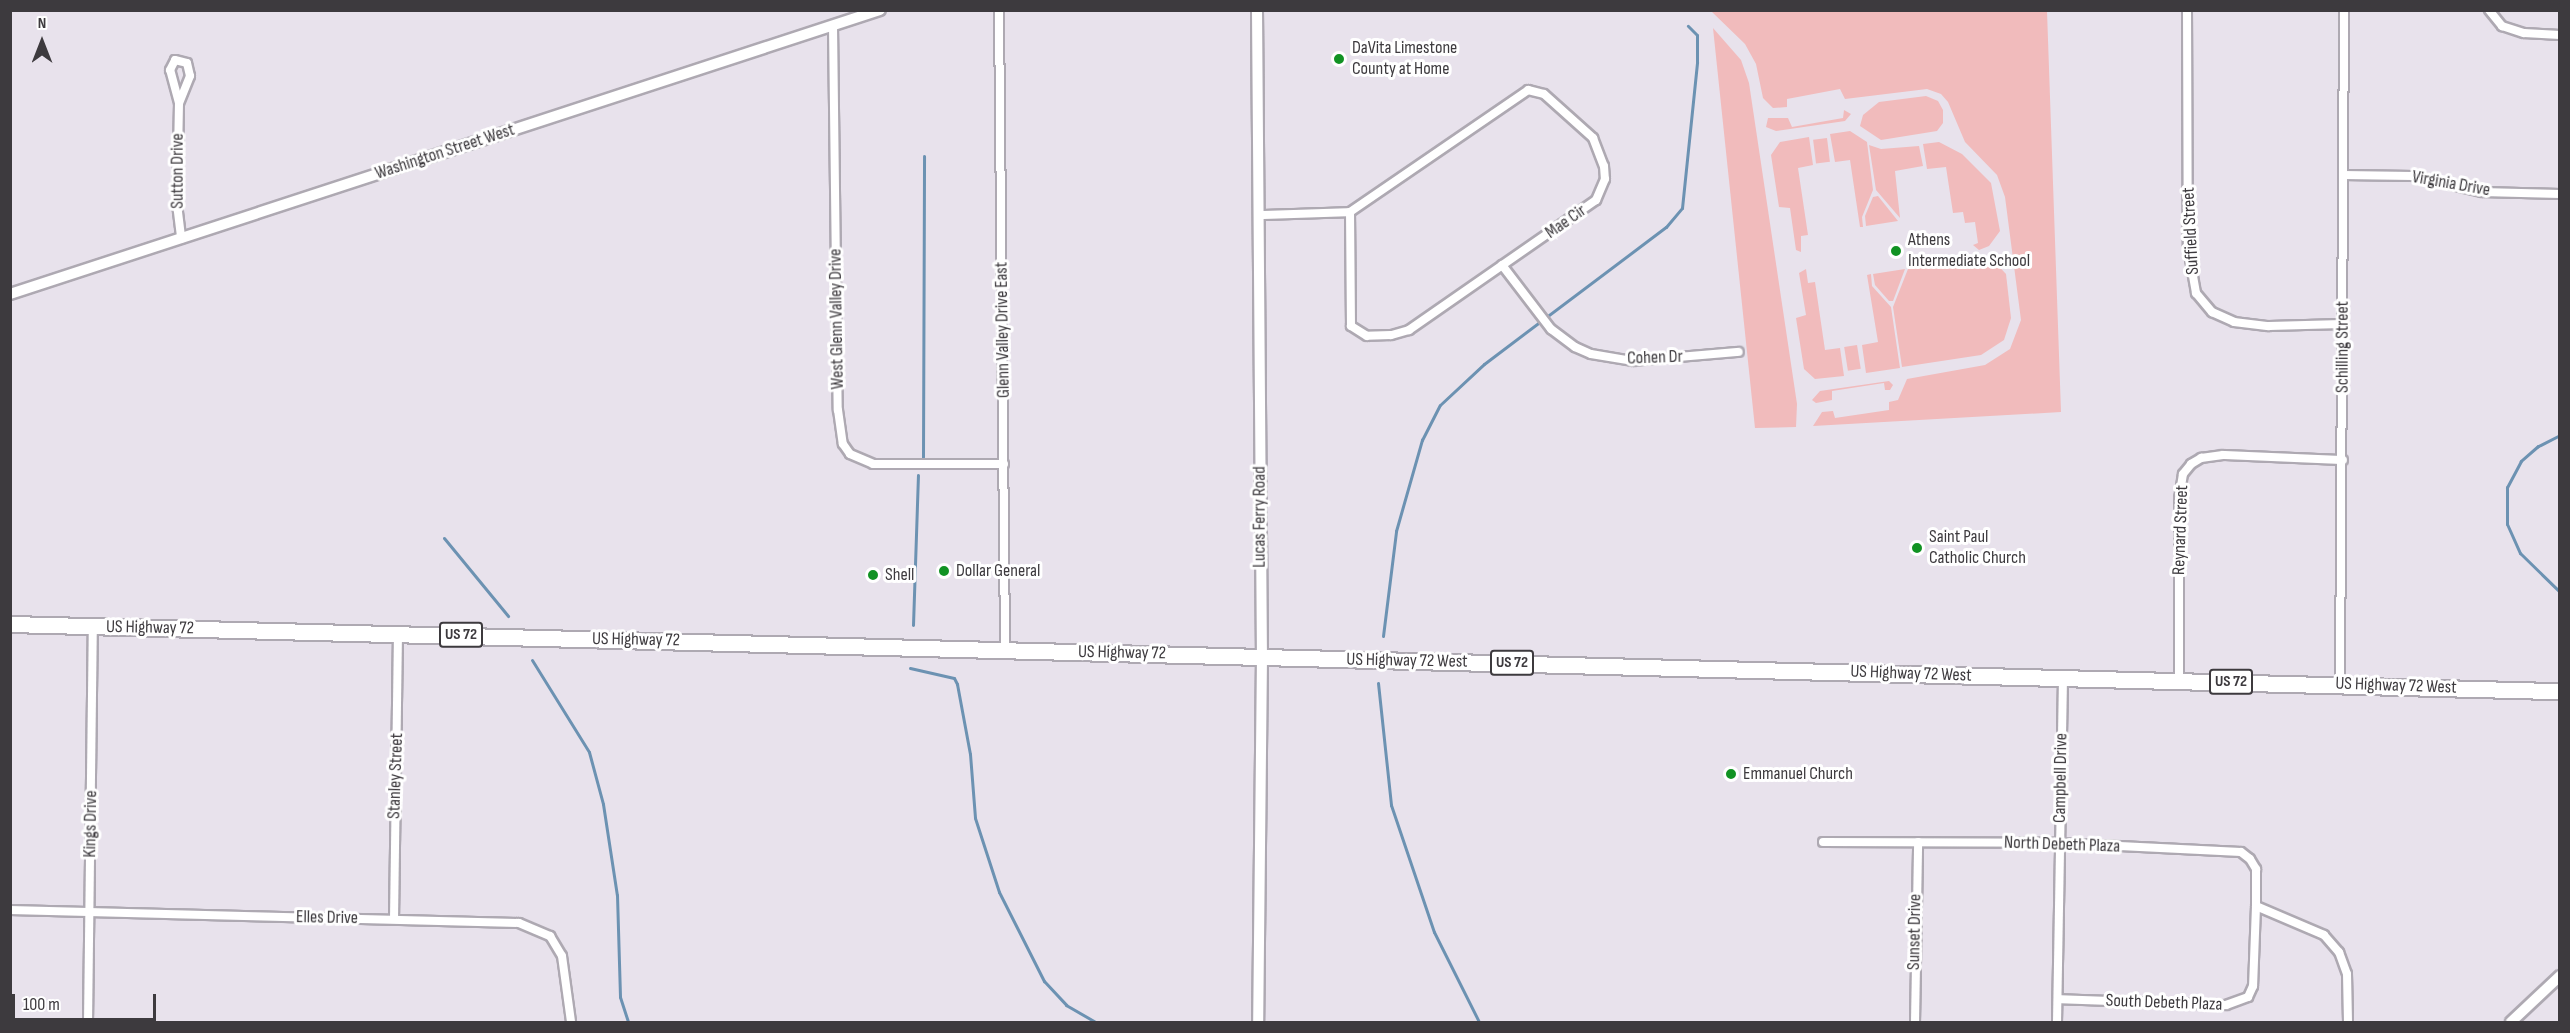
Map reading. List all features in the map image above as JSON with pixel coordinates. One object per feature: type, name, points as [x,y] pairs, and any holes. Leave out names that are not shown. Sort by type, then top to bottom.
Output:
[{"type":"highway","name":"US Highway 72","points":[[10,624],[1262,656]]},
{"type":"highway","name":"US Highway 72 West","points":[[1262,656],[2559,691]]},
{"type":"street","name":"Washington Street West","points":[[10,294],[880,10]]},
{"type":"street","name":"Glenn Valley Drive East","points":[[999,10],[1005,650]]},
{"type":"street","name":"Lucas Ferry Road","points":[[1257,10],[1262,656],[1258,1023]]},
{"type":"street","name":"Suffield Street","points":[[2187,10],[2188,248],[2189,271],[2196,293],[2211,312],[2234,322],[2269,326],[2342,324]]},
{"type":"street","name":"Schilling Street","points":[[2340,684],[2344,10]]},
{"type":"street","points":[[2489,10],[2502,26],[2524,33],[2559,35]]},
{"type":"street","name":"West Glenn Valley Drive","points":[[833,26],[838,410],[843,444],[850,454],[873,464],[1004,464]]},
{"type":"street","name":"Sutton Drive","points":[[179,103],[190,76],[188,63],[175,60],[170,70],[179,103],[177,204],[181,239]]},
{"type":"street","name":"Mae Cir","points":[[1534,90],[1544,94],[1593,138],[1605,179],[1596,200],[1409,330],[1391,335],[1358,333],[1351,326],[1350,212],[1518,93],[1534,90]]},
{"type":"street","name":"Virginia Drive","points":[[2343,175],[2413,176],[2482,192],[2559,194]]},
{"type":"street","points":[[1260,215],[1350,212]]},
{"type":"street","name":"Cohen Dr","points":[[1502,266],[1549,326],[1575,347],[1611,358],[1652,360],[1739,352]]},
{"type":"street","name":"Reynard Street","points":[[2179,681],[2179,493],[2183,474],[2191,464],[2201,458],[2223,456],[2343,460]]},
{"type":"street","name":"Kings Drive","points":[[88,1023],[93,626]]},
{"type":"street","name":"Stanley Street","points":[[394,919],[398,634]]},
{"type":"street","name":"Campbell Drive","points":[[2057,1023],[2063,678]]},
{"type":"street","name":"North Debeth Plaza","points":[[1823,842],[2059,843],[2241,852],[2256,869],[2256,906]]},
{"type":"street","name":"Sunset Drive","points":[[1915,1023],[1918,842]]},
{"type":"street","points":[[2256,906],[2324,935],[2339,952],[2347,974],[2348,1023]]},
{"type":"street","name":"South Debeth Plaza","points":[[2058,999],[2238,1003],[2248,997],[2253,986],[2256,906]]},
{"type":"street","name":"Elles Drive","points":[[10,910],[519,923],[541,929],[562,956],[572,1023]]},
{"type":"street","points":[[2511,1023],[2559,976]]},
{"type":"shaded area","points":[[1711,11],[2047,11],[2061,412],[1813,426],[1822,412],[1833,411],[1835,418],[1889,410],[1889,402],[1898,400],[1907,379],[1985,365],[2010,349],[2021,320],[2005,197],[1997,175],[1965,142],[1948,102],[1941,94],[1927,89],[1845,99],[1840,89],[1787,99],[1787,107],[1773,108],[1763,98],[1756,64],[1745,44]]},
{"type":"shaded area","points":[[1713,28],[1741,60],[1749,83],[1797,404],[1796,427],[1755,428]]},
{"type":"shaded area","points":[[1926,96],[1938,101],[1943,110],[1943,123],[1937,131],[1881,140],[1860,126],[1863,115],[1879,102]]},
{"type":"shaded area","points":[[1844,110],[1851,114],[1845,121],[1776,131],[1766,127],[1768,118],[1788,118],[1792,127],[1843,118]]},
{"type":"shaded area","points":[[1850,131],[1867,142],[1873,190],[1862,217],[1863,227],[1860,227],[1850,160],[1835,162],[1830,134]]},
{"type":"shaded area","points":[[1809,137],[1813,165],[1798,168],[1808,235],[1801,236],[1801,252],[1796,250],[1790,208],[1779,207],[1771,155],[1780,142]]},
{"type":"shaded area","points":[[1827,138],[1830,162],[1816,164],[1813,140]]},
{"type":"shaded area","points":[[1939,142],[1962,154],[1991,183],[2000,231],[1989,246],[1979,250],[1973,245],[1978,243],[1975,222],[1965,223],[1963,212],[1953,213],[1946,167],[1927,169],[1923,144]]},
{"type":"shaded area","points":[[1869,145],[1881,149],[1919,146],[1923,166],[1895,171],[1900,218],[1876,190]]},
{"type":"shaded area","points":[[1878,196],[1898,221],[1866,226],[1865,216],[1873,197]]},
{"type":"shaded area","points":[[1990,257],[2006,274],[2011,318],[2004,340],[1981,355],[1902,367],[1893,307],[1908,269]]},
{"type":"shaded area","points":[[1806,269],[1808,283],[1815,282],[1825,350],[1840,348],[1844,376],[1815,379],[1804,369],[1796,318],[1806,315],[1799,273]]},
{"type":"shaded area","points":[[1905,269],[1893,301],[1889,301],[1875,285],[1873,274]]},
{"type":"shaded area","points":[[1871,274],[1872,286],[1891,307],[1900,368],[1866,373],[1862,345],[1878,342],[1867,275]]},
{"type":"shaded area","points":[[1857,345],[1861,369],[1848,371],[1844,347]]},
{"type":"shaded area","points":[[1889,381],[1893,385],[1890,390],[1885,390],[1884,383],[1832,391],[1832,400],[1816,403],[1812,400],[1820,391]]},
{"type":"waterway","points":[[1383,636],[1396,531],[1422,440],[1440,405],[1484,364],[1666,227],[1682,208],[1697,62],[1697,35],[1688,26]]},
{"type":"waterway","points":[[923,457],[924,156]]},
{"type":"waterway","points":[[2560,435],[2538,446],[2521,461],[2507,487],[2507,524],[2520,553],[2560,592]]},
{"type":"waterway","points":[[913,625],[918,475]]},
{"type":"waterway","points":[[444,538],[508,616]]},
{"type":"waterway","points":[[532,660],[589,752],[603,804],[617,895],[620,997],[628,1022]]},
{"type":"waterway","points":[[910,668],[954,678],[970,754],[975,818],[999,892],[1044,981],[1066,1005],[1096,1022]]},
{"type":"waterway","points":[[1378,683],[1391,805],[1434,932],[1479,1022]]},
{"type":"place","name":"DaVita Limestone County at Home","points":[[1339,59]]},
{"type":"place","name":"Athens Intermediate School","points":[[1896,251]]},
{"type":"place","name":"Saint Paul Catholic Church","points":[[1917,548]]},
{"type":"place","name":"Dollar General","points":[[944,571]]},
{"type":"place","name":"Shell","points":[[873,575]]},
{"type":"place","name":"Emmanuel Church","points":[[1731,774]]}]
